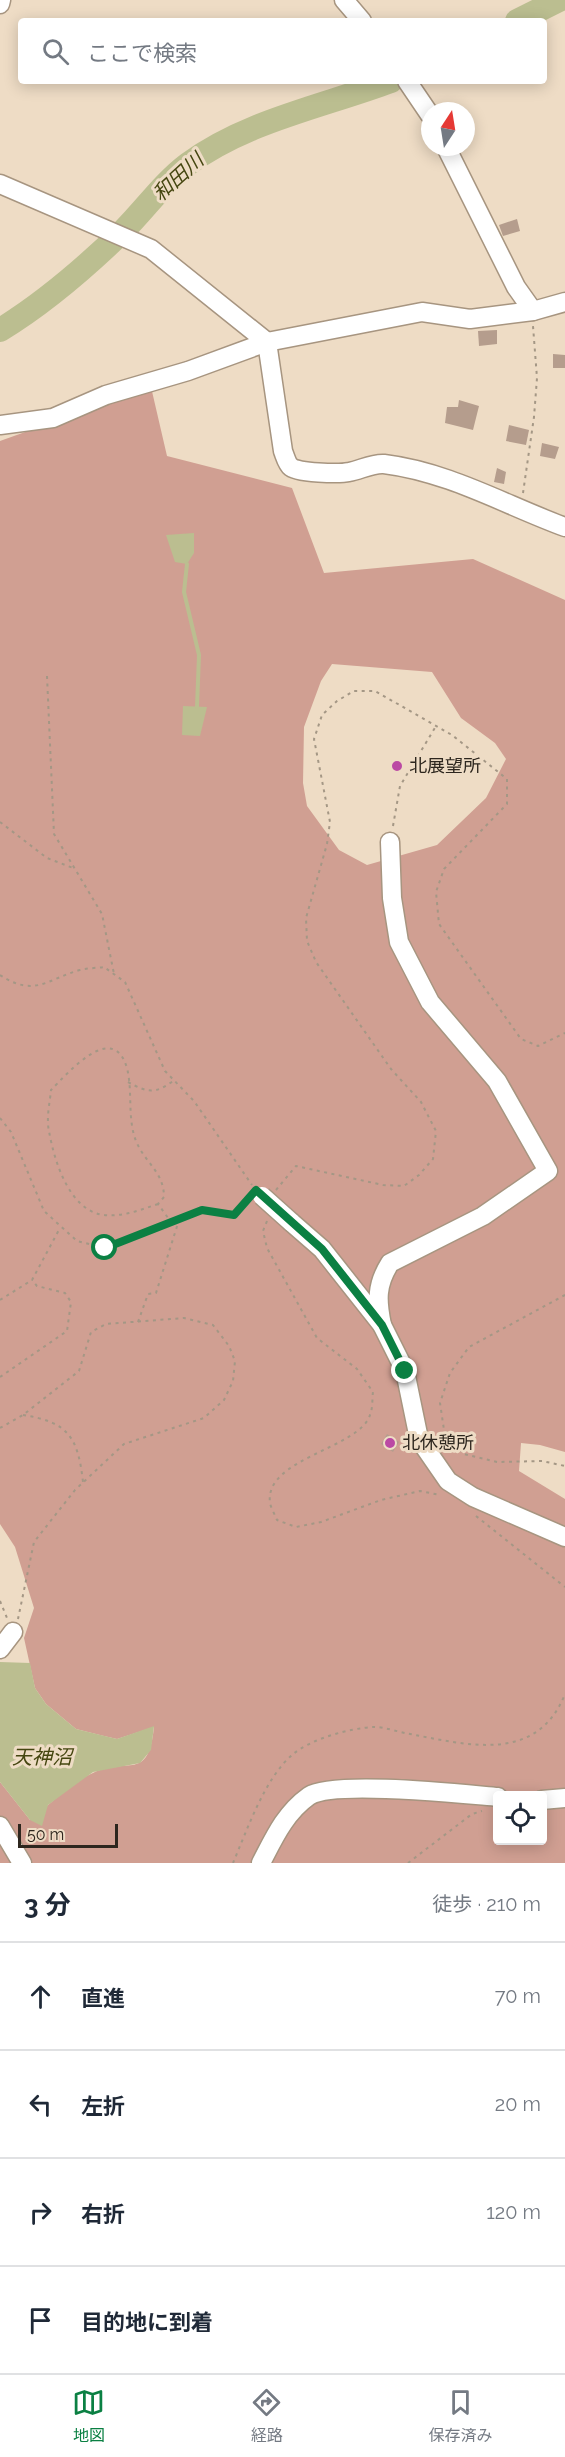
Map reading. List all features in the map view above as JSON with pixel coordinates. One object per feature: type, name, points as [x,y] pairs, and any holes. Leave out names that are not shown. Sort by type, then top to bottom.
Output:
[{"type":"street","points":[[344,0],[359,18]]},
{"type":"street","points":[[409,84],[421,102]]},
{"type":"street","points":[[450,156],[516,288],[533,311]]},
{"type":"street","points":[[0,184],[151,249],[267,342],[283,451],[289,466],[297,471],[346,473],[381,464],[423,471],[478,490],[522,511],[565,527]]},
{"type":"street","points":[[0,425],[53,418],[106,395],[188,372],[267,342],[422,312],[470,319],[533,311],[565,302]]},
{"type":"street","points":[[382,1325],[377,1300],[381,1277],[390,1263],[483,1216],[548,1171],[497,1081],[430,1002],[399,942],[392,898],[390,842]]},
{"type":"street","points":[[264,1195],[322,1249],[382,1325],[405,1371],[419,1439],[448,1481],[473,1497],[565,1537]]},
{"type":"street","points":[[0,1649],[13,1632]]},
{"type":"street","points":[[261,1863],[283,1820],[311,1795],[342,1787],[493,1803]]},
{"type":"street","points":[[547,1800],[565,1798]]},
{"type":"street","points":[[0,1826],[22,1863]]},
{"type":"path","points":[[522,511],[537,378],[533,311]]},
{"type":"path","points":[[47,676],[54,834],[102,914],[114,974]]},
{"type":"path","points":[[0,1118],[11,1132],[44,1211],[60,1228],[77,1241],[105,1248],[202,1210],[234,1215],[264,1195],[276,1190],[296,1166],[383,1185],[404,1186],[419,1175],[433,1159],[436,1131],[421,1102],[391,1068],[316,963],[307,941],[306,918],[327,844],[330,822],[314,739],[322,715],[337,701],[354,692],[375,691],[436,726],[507,779],[507,804],[444,870],[436,892],[439,924],[521,1039],[538,1046],[565,1033]]},
{"type":"path","points":[[390,842],[400,786],[436,726]]},
{"type":"path","points":[[0,822],[47,858],[75,869]]},
{"type":"path","points":[[0,975],[15,984],[44,985],[80,970],[104,967],[125,982],[165,1071],[194,1101],[264,1195]]},
{"type":"path","points":[[109,1048],[120,1054],[127,1069],[136,1141],[164,1182],[164,1197],[158,1204],[126,1214],[102,1215],[81,1206],[62,1175],[48,1130],[51,1090],[91,1052],[109,1048]]},
{"type":"path","points":[[128,1082],[147,1092],[159,1091],[174,1080]]},
{"type":"path","points":[[158,1204],[171,1222]]},
{"type":"path","points":[[138,1323],[148,1294],[156,1293],[180,1219]]},
{"type":"path","points":[[267,1221],[263,1231],[267,1248],[317,1338],[357,1369],[373,1392],[370,1417],[353,1434],[292,1466],[273,1486],[270,1503],[277,1520],[296,1527],[321,1522],[381,1500],[420,1491],[449,1497]]},
{"type":"path","points":[[0,1299],[32,1280],[60,1228]]},
{"type":"path","points":[[0,1377],[67,1331],[71,1302],[65,1293],[37,1286],[32,1280]]},
{"type":"path","points":[[565,1295],[469,1347],[450,1373],[440,1403],[444,1430],[464,1454],[496,1462],[543,1461],[565,1466]]},
{"type":"path","points":[[0,1428],[23,1415],[79,1371],[91,1332],[106,1324],[184,1318],[213,1325],[229,1346],[235,1361],[233,1381],[224,1400],[204,1418],[124,1444],[83,1483],[34,1542],[17,1624],[13,1632]]},
{"type":"path","points":[[23,1415],[47,1419],[69,1432],[80,1458],[83,1483]]},
{"type":"path","points":[[468,1511],[565,1587]]},
{"type":"path","points":[[233,1863],[275,1774],[293,1754],[335,1733],[375,1727],[477,1747],[503,1746],[541,1729],[559,1710],[565,1694]]},
{"type":"path","points":[[408,1863],[472,1815],[493,1803]]},
{"type":"shaded area","points":[[151,387],[167,456],[292,488],[324,573],[473,559],[565,600],[565,1452],[540,1445],[521,1443],[519,1471],[565,1499],[565,1863],[0,1863],[0,1782],[30,1820],[85,1777],[105,1768],[134,1765],[141,1762],[147,1755],[154,1727],[117,1739],[76,1729],[46,1704],[35,1688],[24,1638],[34,1608],[15,1547],[0,1524],[0,441]],"holes":[[[332,664],[432,672],[461,718],[495,743],[506,759],[486,798],[437,845],[367,865],[339,850],[307,806],[303,783],[304,727],[321,681]]]},
{"type":"water","points":[[194,533],[194,553],[187,564],[175,562],[166,535]]},
{"type":"water","points":[[183,706],[207,707],[200,736],[182,735]]},
{"type":"water","name":"天神沼","points":[[0,1662],[30,1663],[35,1688],[46,1704],[76,1729],[117,1739],[154,1726],[151,1750],[140,1763],[93,1772],[48,1805],[42,1826],[30,1820],[0,1782]]},
{"type":"building","points":[[517,219],[520,231],[503,236],[499,225]]},
{"type":"building","points":[[497,330],[497,344],[479,346],[478,331]]},
{"type":"building","points":[[553,354],[565,355],[565,368],[553,368]]},
{"type":"building","points":[[459,400],[479,406],[473,430],[445,423],[447,407],[458,407]]},
{"type":"building","points":[[509,425],[529,430],[526,445],[506,441]]},
{"type":"building","points":[[542,443],[559,447],[555,459],[540,456]]},
{"type":"building","points":[[497,468],[506,472],[504,484],[494,482]]},
{"type":"building","name":"北休憩所","points":[[387,1434],[399,1442],[393,1452],[381,1444]]},
{"type":"waterway","name":"和田川","points":[[523,18],[559,0]]},
{"type":"waterway","name":"和田川","points":[[0,330],[33,308],[80,271],[124,230],[171,179],[211,149],[260,125],[382,84]]},
{"type":"waterway","points":[[187,564],[184,592],[199,655],[197,707]]},
{"type":"place","name":"北展望所","points":[[397,766]]},
{"type":"place","name":"北休憩所","points":[[390,1443]]},
{"type":"route","points":[[105,1248],[202,1210],[234,1215],[242,1209],[256,1190],[322,1249],[382,1325],[405,1371]]}]
